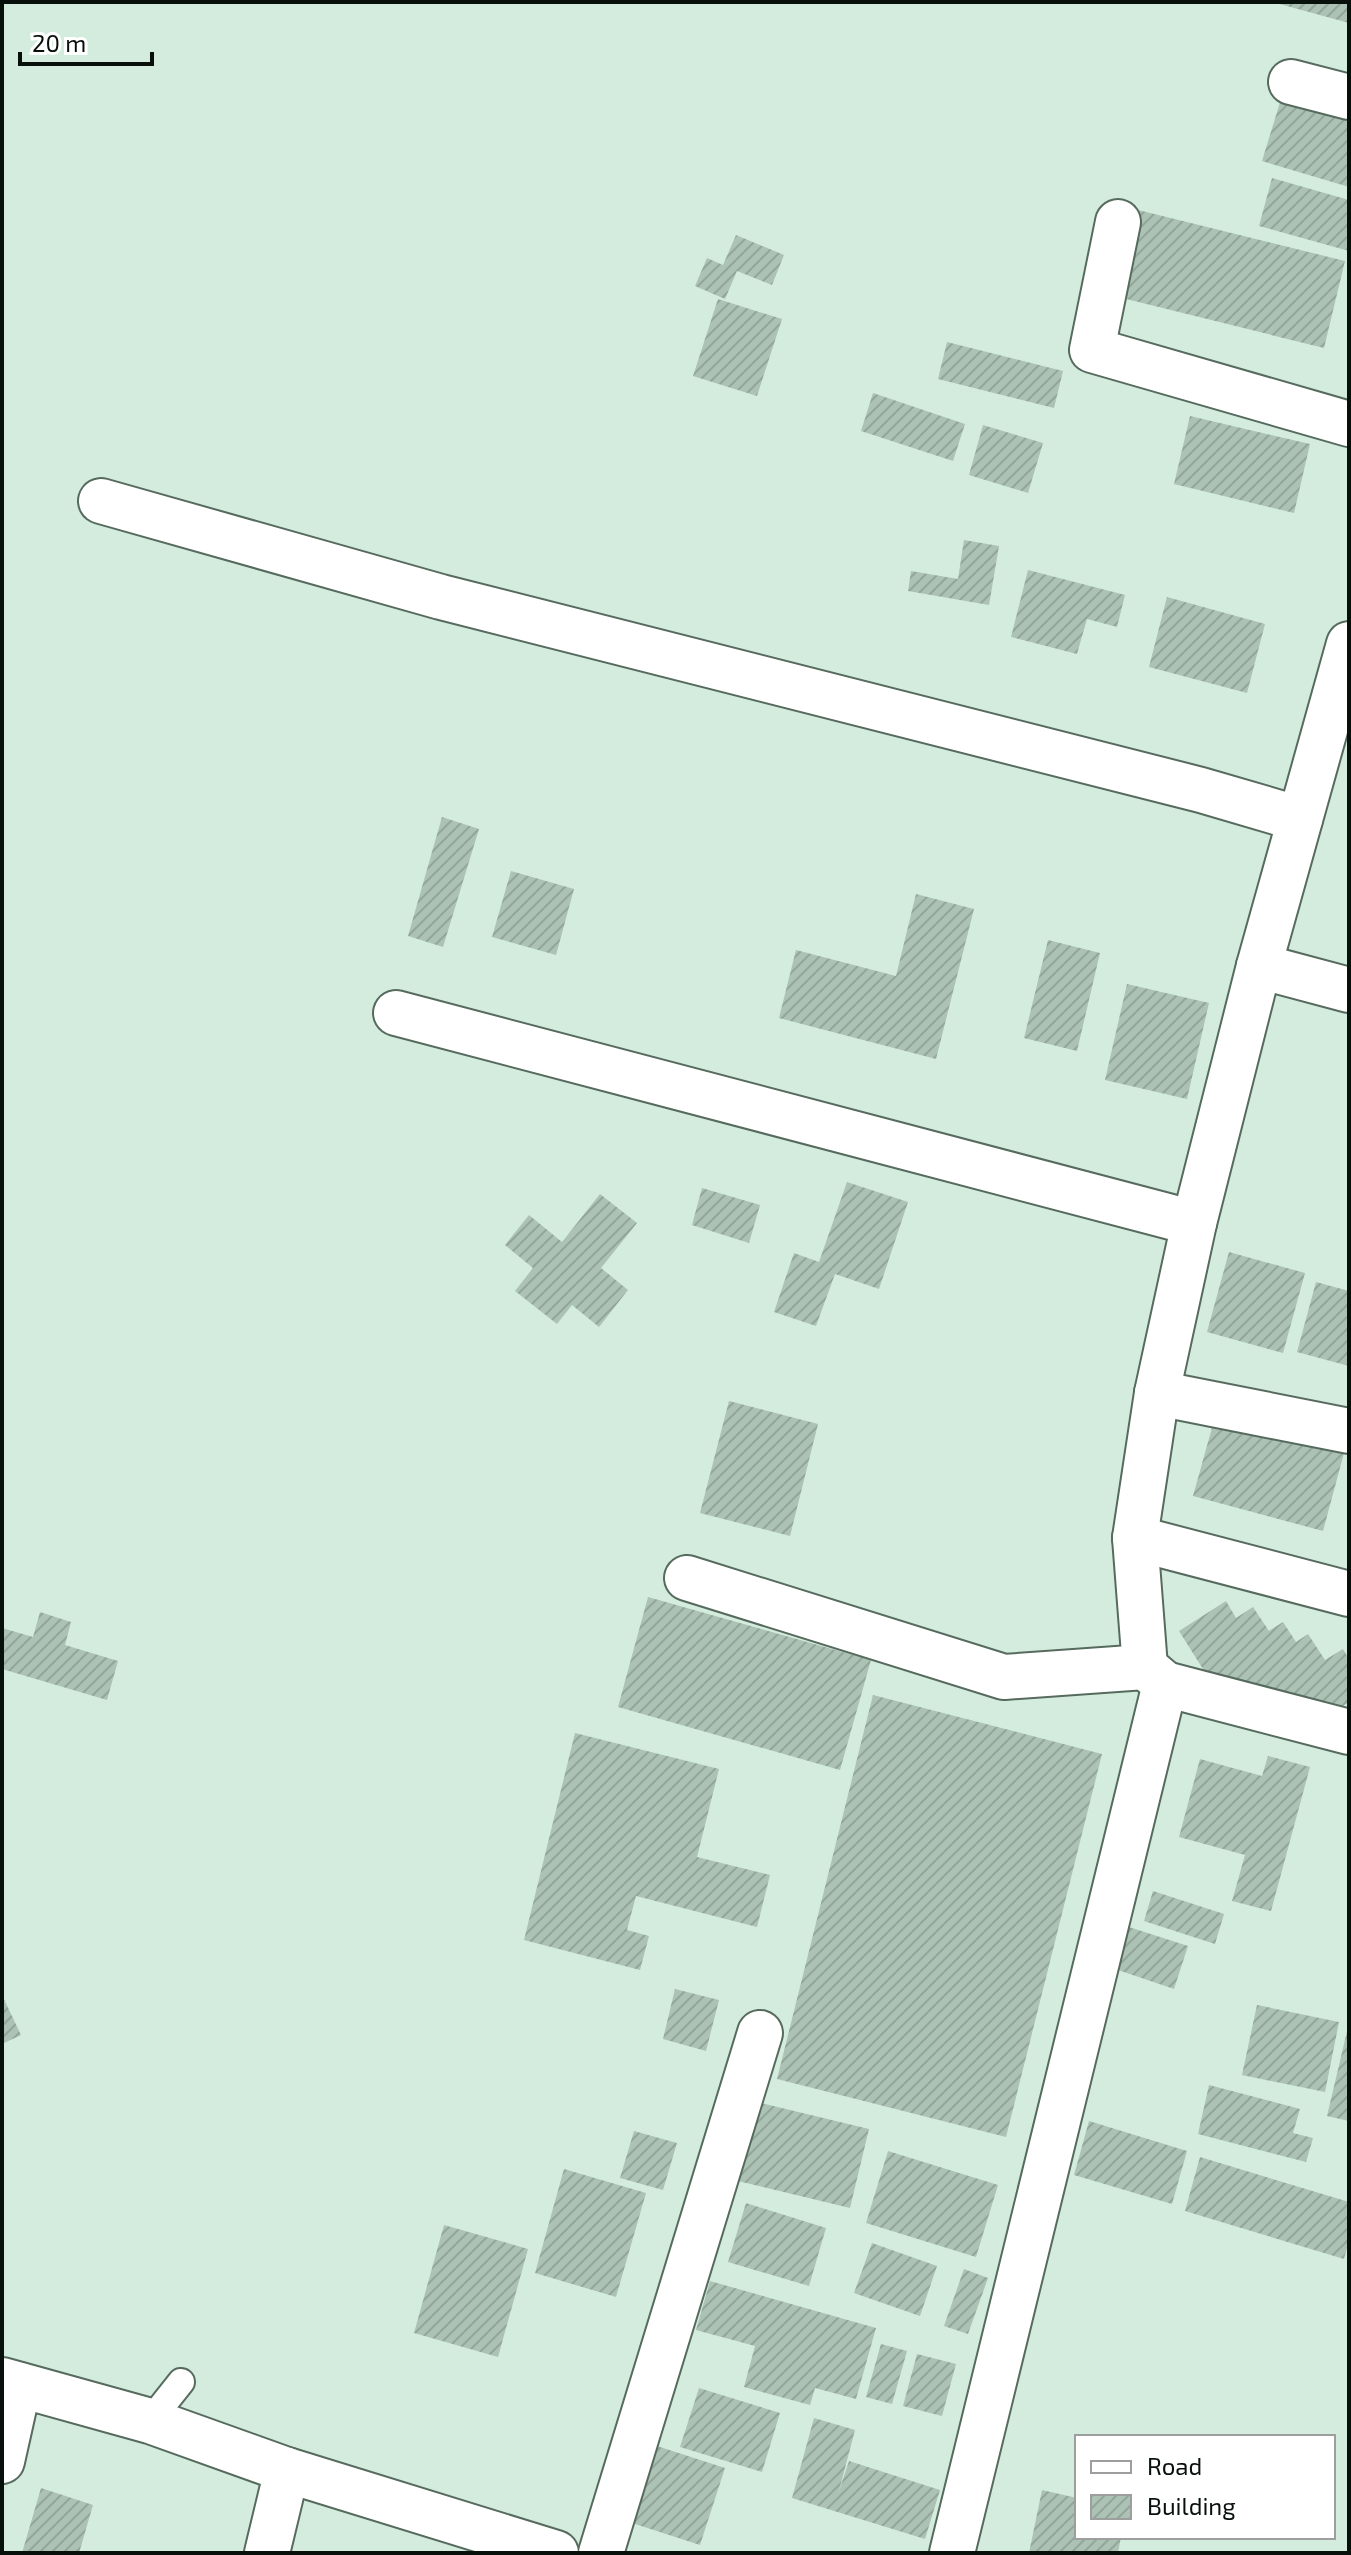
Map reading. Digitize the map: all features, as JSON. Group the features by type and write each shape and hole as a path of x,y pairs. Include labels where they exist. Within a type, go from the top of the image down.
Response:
{"street":[{"path":"1291,82 1349,97"},
{"path":"1118,222 1092,350 1349,424"},
{"path":"101,501 441,597 1201,790 1300,819"},
{"path":"952,2553 1155,1676 1135,1538 1157,1393 1194,1223 1259,966 1349,644"},
{"path":"1259,966 1349,990"},
{"path":"396,1013 1194,1223"},
{"path":"1157,1393 1349,1431"},
{"path":"1135,1538 1349,1594"},
{"path":"687,1578 1004,1677 1155,1676 1349,1732"},
{"path":"601,2553 760,2033"},
{"path":"2,2461 11,2383 150,2421 287,2470 539,2551"},
{"path":"267,2553 287,2470"}],"lane":[{"path":"150,2421 181,2382"}],"building":[{"path":"1349,2 1349,23 1276,3"},
{"path":"1285,86 1349,105 1349,187 1262,161"},
{"path":"1272,178 1349,200 1349,251 1259,226"},
{"path":"1130,208 1345,261 1324,348 1110,295"},
{"path":"736,235 784,255 772,285 737,271 725,299 695,286 707,258 723,265"},
{"path":"718,299 782,319 757,396 693,376"},
{"path":"947,342 1063,371 1054,408 938,379"},
{"path":"873,393 965,424 953,461 861,431"},
{"path":"1190,416 1310,444 1294,513 1174,484"},
{"path":"983,425 1043,443 1028,493 969,475"},
{"path":"964,540 999,546 989,605 908,591 911,571 958,579"},
{"path":"1028,570 1125,595 1117,627 1087,619 1077,654 1011,637"},
{"path":"1167,597 1265,624 1247,693 1149,667"},
{"path":"442,817 479,829 443,947 408,936"},
{"path":"511,871 574,889 556,955 492,937"},
{"path":"916,894 974,909 936,1059 779,1018 796,950 896,976"},
{"path":"1048,940 1100,953 1077,1051 1024,1038"},
{"path":"1127,984 1209,1003 1187,1099 1105,1080"},
{"path":"847,1182 908,1202 879,1289 835,1274 816,1326 774,1312 794,1253 819,1262"},
{"path":"702,1188 760,1205 749,1243 692,1225"},
{"path":"600,1194 637,1223 601,1268 628,1290 599,1327 572,1305 557,1324 515,1291 533,1268 505,1245 529,1215 562,1242"},
{"path":"1229,1252 1305,1273 1283,1353 1207,1332"},
{"path":"1316,1282 1349,1291 1349,1366 1297,1352"},
{"path":"729,1401 818,1424 790,1536 700,1513"},
{"path":"1215,1417 1344,1453 1323,1531 1193,1496"},
{"path":"648,1597 871,1660 840,1770 618,1707"},
{"path":"1226,1601 1236,1618 1253,1607 1269,1631 1283,1622 1296,1642 1308,1634 1325,1660 1343,1649 1349,1659 1349,1702 1329,1715 1213,1685 1179,1631"},
{"path":"40,1612 71,1622 65,1645 118,1661 107,1700 2,1669 2,1628 33,1637"},
{"path":"873,1695 1102,1754 1006,2137 777,2079"},
{"path":"575,1733 719,1769 697,1857 770,1875 757,1927 636,1896 627,1930 649,1936 640,1970 524,1940"},
{"path":"1268,1756 1310,1767 1271,1911 1232,1901 1245,1855 1179,1837 1200,1759 1262,1776"},
{"path":"1153,1891 1224,1914 1215,1944 1144,1921"},
{"path":"1129,1927 1188,1946 1174,1989 1115,1969"},
{"path":"675,1989 719,2000 706,2051 663,2039"},
{"path":"2,1995 21,2035 2,2044"},
{"path":"1257,2005 1339,2022 1325,2092 1242,2075"},
{"path":"1349,2027 1349,2121 1327,2116"},
{"path":"1209,2085 1300,2109 1293,2133 1313,2138 1306,2162 1198,2134"},
{"path":"757,2102 869,2129 850,2208 738,2181"},
{"path":"1089,2121 1187,2151 1172,2204 1074,2175"},
{"path":"634,2131 677,2143 663,2190 620,2178"},
{"path":"888,2151 998,2185 976,2257 866,2223"},
{"path":"1200,2157 1349,2202 1349,2241 1344,2259 1185,2211"},
{"path":"564,2169 646,2193 616,2297 535,2273"},
{"path":"746,2203 826,2228 809,2286 728,2262"},
{"path":"444,2225 528,2249 498,2357 414,2333"},
{"path":"872,2243 937,2266 920,2316 854,2293"},
{"path":"964,2269 988,2278 968,2334 944,2326"},
{"path":"710,2281 876,2328 856,2399 815,2388 810,2405 744,2387 755,2346 696,2330"},
{"path":"881,2344 907,2351 892,2404 866,2397"},
{"path":"917,2354 956,2364 942,2416 903,2406"},
{"path":"699,2388 780,2413 762,2472 680,2447"},
{"path":"814,2418 855,2430 839,2491 849,2461 940,2490 925,2539 792,2498"},
{"path":"657,2446 725,2468 700,2545 632,2523"},
{"path":"41,2488 93,2505 79,2553 22,2553"},
{"path":"1042,2490 1075,2498 1075,2539 1121,2539 1118,2553 1029,2553"}]}
